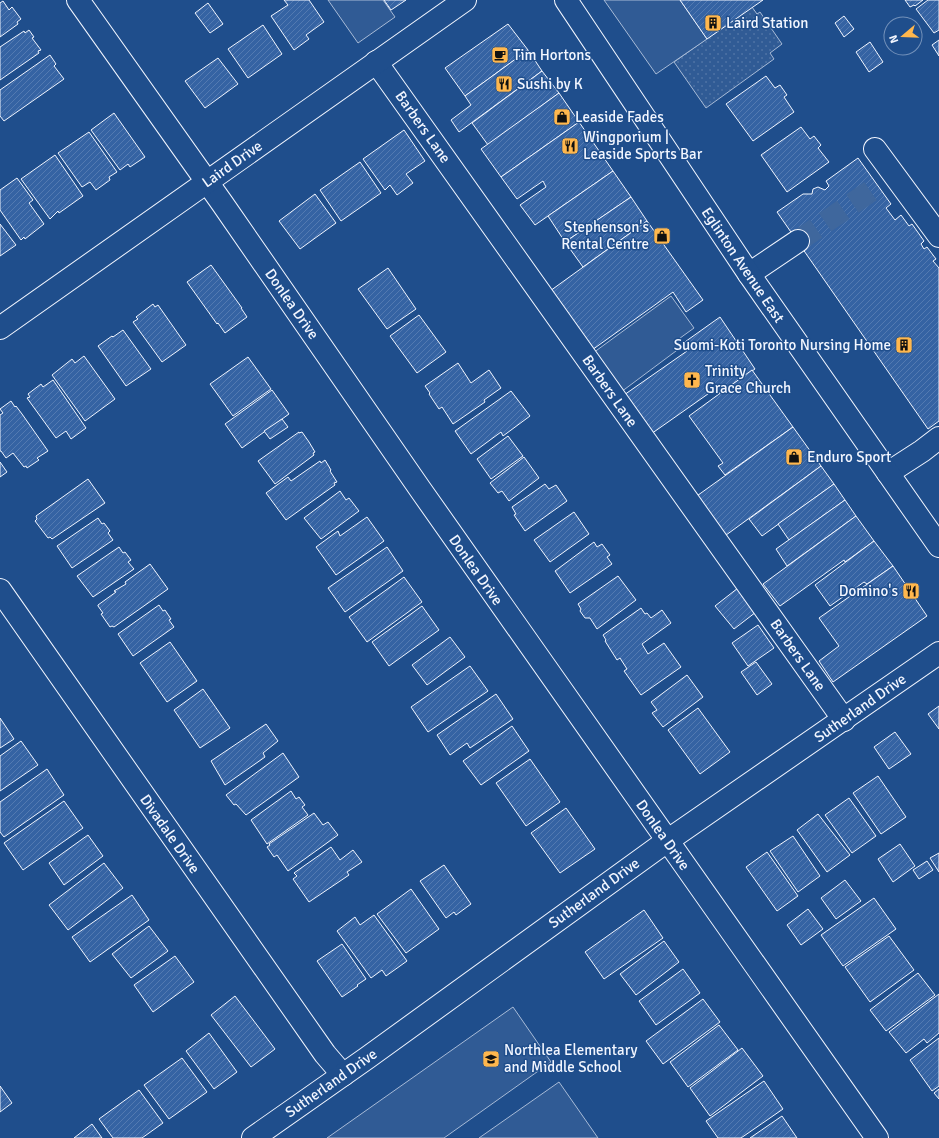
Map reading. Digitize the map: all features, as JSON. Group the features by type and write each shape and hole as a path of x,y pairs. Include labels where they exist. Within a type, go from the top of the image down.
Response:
{"street":[{"name":"Donlea Drive","path":"78,0 877,1138"},
{"name":"Laird Drive","path":"0,328 465,0"},
{"name":"Eglinton Avenue East","path":"566,0 749,274 939,546"},
{"name":"Barbers Lane","path":"376,62 844,720"},
{"path":"875,149 886,181 939,236"},
{"path":"749,274 798,241"},
{"path":"888,473 939,438"},
{"name":"Divadale Drive","path":"0,590 325,1054 343,1074"},
{"name":"Sutherland Drive","path":"253,1138 667,840 844,720 939,653"}],"shaded area":[{"path":"328,0 383,0 395,17 358,43"},
{"path":"604,0 680,0 707,39 656,74"},
{"path":"752,7 757,14 760,12 782,44 770,53 774,59 706,108 674,62"},
{"path":"671,296 694,328 676,341 680,348 621,392 593,353"},
{"path":"513,1007 551,1062 444,1138 327,1138"},
{"path":"559,1082 598,1138 479,1138"}],"building":[{"path":"284,0 309,0 324,22 306,35 309,39 294,50 271,16 288,5"},
{"path":"384,0 406,0 391,10"},
{"name":"Laird Station","path":"680,0 763,0 707,39"},
{"path":"905,0 923,0 915,6 910,7"},
{"path":"928,0 939,0 939,30 934,33 923,18 923,16 921,16 916,9"},
{"path":"3,1 9,10 12,7 21,19 17,22 18,24 0,37 0,3"},
{"path":"208,3 223,24 210,33 195,13"},
{"path":"844,16 854,29 844,37 835,23"},
{"path":"508,24 528,50 465,96 445,68"},
{"path":"263,25 282,54 248,78 228,49"},
{"path":"29,30 34,37 32,38 41,50 38,51 39,53 0,80 0,47 24,31 25,33"},
{"path":"939,40 939,56 932,45"},
{"path":"870,42 883,62 869,72 856,52"},
{"name":"Sushi by K","path":"528,50 542,71 459,132 451,120 471,105 465,96"},
{"path":"50,55 56,64 54,66 64,79 4,121 0,116 0,90"},
{"path":"218,58 238,84 205,108 185,81"},
{"path":"542,71 559,93 488,145 472,123"},
{"path":"766,76 775,88 780,85 787,95 784,97 794,112 753,141 726,104"},
{"path":"559,93 579,122 501,177 481,149"},
{"path":"114,113 145,157 130,167 128,164 120,170 91,130"},
{"path":"579,122 613,171 535,225 520,205 546,187 543,181 517,199 501,177"},
{"path":"801,127 810,139 814,136 821,145 818,148 829,162 787,192 761,155"},
{"path":"404,130 425,161 406,174 413,183 397,195 390,185 385,190 363,159"},
{"path":"89,132 117,172 109,177 110,180 96,190 90,182 82,187 58,153"},
{"path":"55,155 83,196 59,213 58,211 50,219 21,179"},
{"name":"Suomi-Koti Toronto Nursing Home","path":"858,158 891,204 886,208 895,220 901,215 909,226 912,224 924,241 921,244 924,249 927,247 936,259 933,261 939,268 939,421 928,429 777,212 803,194 812,194 813,189 818,187 825,190 829,186 826,181"},
{"path":"360,162 381,193 341,221 320,190"},
{"path":"613,171 631,197 565,242 548,216"},
{"path":"17,178 33,200 29,203 44,224 25,239 24,237 21,240 0,210 0,190"},
{"path":"315,194 336,223 300,249 279,221"},
{"path":"631,197 647,221 583,267 565,242"},
{"path":"647,221 703,300 686,312 673,292 592,350 550,291"},
{"path":"0,224 16,245 0,256"},
{"path":"211,265 247,317 225,333 187,282"},
{"path":"388,268 416,309 387,329 358,289"},
{"path":"153,304 155,307 158,305 186,345 162,362 133,322 138,319 136,317"},
{"path":"419,315 446,352 417,373 390,336"},
{"name":"Trinity Grace Church","path":"720,317 755,369 718,394 715,389 651,434 624,395 687,351 682,344"},
{"path":"123,330 151,369 126,386 98,346"},
{"path":"84,356 115,399 85,421 52,375 72,359 75,363"},
{"path":"248,357 271,389 233,416 210,384"},
{"path":"458,363 471,383 489,370 501,388 484,400 485,402 453,424 442,407 439,409 425,386"},
{"path":"752,370 793,427 725,475 718,466 723,463 689,416"},
{"path":"53,380 86,428 71,439 66,431 56,438 27,398 30,397 28,394 41,384 43,387"},
{"path":"272,390 289,414 242,448 225,424"},
{"path":"511,391 530,416 503,436 501,432 471,454 455,431"},
{"path":"11,401 48,451 37,458 39,460 27,468 26,466 24,467 13,453 6,458 0,451 0,415 3,413 0,409"},
{"path":"282,419 288,427 270,439 264,431"},
{"path":"793,427 821,466 722,538 694,498"},
{"path":"299,432 302,432 309,442 315,452 313,453 314,455 275,484 258,461"},
{"path":"508,436 523,456 491,479 477,459"},
{"path":"524,457 539,478 509,501 502,491 498,493 490,483"},
{"path":"325,460 337,482 334,483 335,485 286,520 266,493 288,477 291,481 320,461 321,463"},
{"path":"0,462 7,472 0,477"},
{"path":"821,466 834,484 762,536 749,519"},
{"path":"88,479 105,503 52,539 50,537 48,538 35,521 37,519 36,516"},
{"path":"545,484 549,489 556,485 567,501 525,531 514,515 516,514 512,507"},
{"path":"834,484 845,500 789,540 778,524"},
{"path":"340,491 346,500 349,498 359,511 321,539 304,518"},
{"path":"845,500 856,516 787,566 776,549"},
{"path":"574,512 589,534 550,562 534,540"},
{"path":"856,516 874,541 845,562 844,560 780,606 763,584"},
{"path":"367,517 384,541 336,575 316,547 338,531 340,536"},
{"path":"98,518 110,531 108,533 113,540 72,568 57,546"},
{"path":"874,541 893,566 867,584 864,582 830,606 815,585"},
{"path":"594,542 597,547 602,544 610,555 607,557 612,564 570,593 555,571"},
{"path":"119,547 131,560 128,562 134,569 93,597 77,576"},
{"path":"387,547 403,571 345,612 328,588"},
{"path":"150,564 168,589 114,627 110,627 101,614 103,613 98,605 116,592 114,591 126,584 125,582"},
{"path":"893,566 927,616 833,682 819,661 839,646 819,618"},
{"path":"618,576 636,600 597,629 590,618 585,618 580,611 581,609 578,604"},
{"path":"404,577 422,602 367,642 349,617"},
{"path":"738,588 756,612 734,629 715,606"},
{"path":"159,605 163,611 165,610 174,627 133,656 118,634"},
{"path":"422,606 439,630 389,666 372,642"},
{"path":"641,608 645,614 647,613 651,618 662,610 671,623 642,644 648,654 664,643 681,667 641,695 624,671 627,669 620,658 617,660 603,635"},
{"path":"758,625 774,648 748,666 732,643"},
{"path":"450,637 465,657 427,685 412,665"},
{"path":"170,642 197,681 167,702 140,663"},
{"path":"756,662 772,684 757,695 741,672"},
{"path":"470,666 488,691 428,732 411,707"},
{"path":"687,675 703,697 663,727 652,713 657,710 651,702"},
{"path":"203,689 230,728 200,748 174,710"},
{"path":"496,694 513,719 470,748 467,743 450,755 437,735"},
{"path":"939,706 939,729 928,714"},
{"path":"698,708 730,752 700,774 668,730"},
{"path":"0,718 14,739 0,748"},
{"path":"266,724 278,741 263,753 265,757 225,785 211,761"},
{"path":"512,726 529,751 481,785 463,761"},
{"path":"895,732 911,754 889,769 874,747"},
{"path":"21,741 38,765 0,791 0,756"},
{"path":"283,753 299,777 246,815 236,804 234,805 226,795"},
{"path":"530,759 560,802 526,826 496,783"},
{"path":"47,769 64,795 4,837 0,832 0,802"},
{"path":"878,776 906,817 881,834 853,793"},
{"path":"291,791 296,799 299,797 305,805 302,807 308,815 267,844 251,820"},
{"path":"849,798 876,836 852,853 825,815"},
{"path":"64,801 83,828 23,870 4,843"},
{"path":"566,808 595,849 560,873 531,833"},
{"path":"314,813 323,825 328,822 338,835 288,871 277,855 274,857 267,847 270,845 269,844"},
{"path":"818,814 850,855 827,872 797,830"},
{"path":"88,835 103,856 64,885 49,863"},
{"path":"793,836 820,876 798,892 770,851"},
{"path":"900,844 915,866 893,882 878,859"},
{"path":"331,847 340,860 353,850 362,862 347,872 349,875 309,902 293,879 297,876 294,873"},
{"path":"767,852 798,896 777,911 746,867"},
{"path":"939,853 939,872 930,858"},
{"path":"927,861 933,870 919,879 913,870"},
{"path":"104,863 123,888 68,930 49,905"},
{"path":"444,865 471,904 456,915 454,912 446,918 420,881"},
{"path":"845,880 861,901 836,919 821,898"},
{"path":"411,889 439,929 406,953 377,914"},
{"path":"132,895 149,920 90,962 72,937"},
{"path":"874,898 896,929 843,966 821,935"},
{"path":"808,909 823,929 801,945 787,925"},
{"path":"644,910 663,938 604,979 585,952"},
{"path":"374,915 407,961 386,976 382,970 371,978 337,931 355,917 360,925"},
{"path":"149,926 168,951 131,978 112,954"},
{"path":"889,936 914,970 870,1002 845,967"},
{"path":"664,941 679,962 636,995 620,974"},
{"path":"342,944 366,979 342,997 317,961"},
{"path":"175,956 194,982 153,1012 134,985"},
{"path":"683,969 700,993 656,1025 639,1001"},
{"path":"918,973 935,995 886,1031 870,1010"},
{"path":"939,994 939,1033 927,1043 924,1039 906,1053 889,1032"},
{"path":"235,996 275,1049 251,1067 211,1015"},
{"path":"703,999 720,1022 663,1064 646,1041"},
{"path":"719,1025 738,1050 688,1087 670,1062"},
{"path":"209,1033 237,1072 214,1089 186,1051"},
{"path":"939,1038 939,1086 932,1091 910,1060"},
{"path":"742,1048 763,1076 710,1116 690,1088"},
{"path":"182,1058 207,1092 169,1119 144,1085"},
{"path":"764,1081 783,1109 741,1138 718,1138 706,1121"},
{"path":"0,1086 12,1103 0,1112"},
{"path":"939,1089 939,1099 934,1093"},
{"path":"139,1090 163,1123 142,1138 113,1138 99,1119"},
{"path":"782,1116 797,1138 750,1138"},
{"path":"92,1124 102,1138 74,1138"}],"tunnel":[{"path":"798,241 878,186"}],"place":[{"name":"Laird Station","path":"713,23"},
{"name":"Tim Hortons","path":"500,55"},
{"name":"Sushi by K","path":"504,84"},
{"name":"Leaside Fades","path":"562,117"},
{"name":"Wingporium | Leaside Sports Bar","path":"570,146"},
{"name":"Stephenson's Rental Centre","path":"662,236"},
{"name":"Suomi-Koti Toronto Nursing Home","path":"904,345"},
{"name":"Trinity Grace Church","path":"692,380"},
{"name":"Enduro Sport","path":"794,457"},
{"name":"Domino's","path":"911,591"},
{"name":"Northlea Elementary and Middle School","path":"491,1059"}]}
